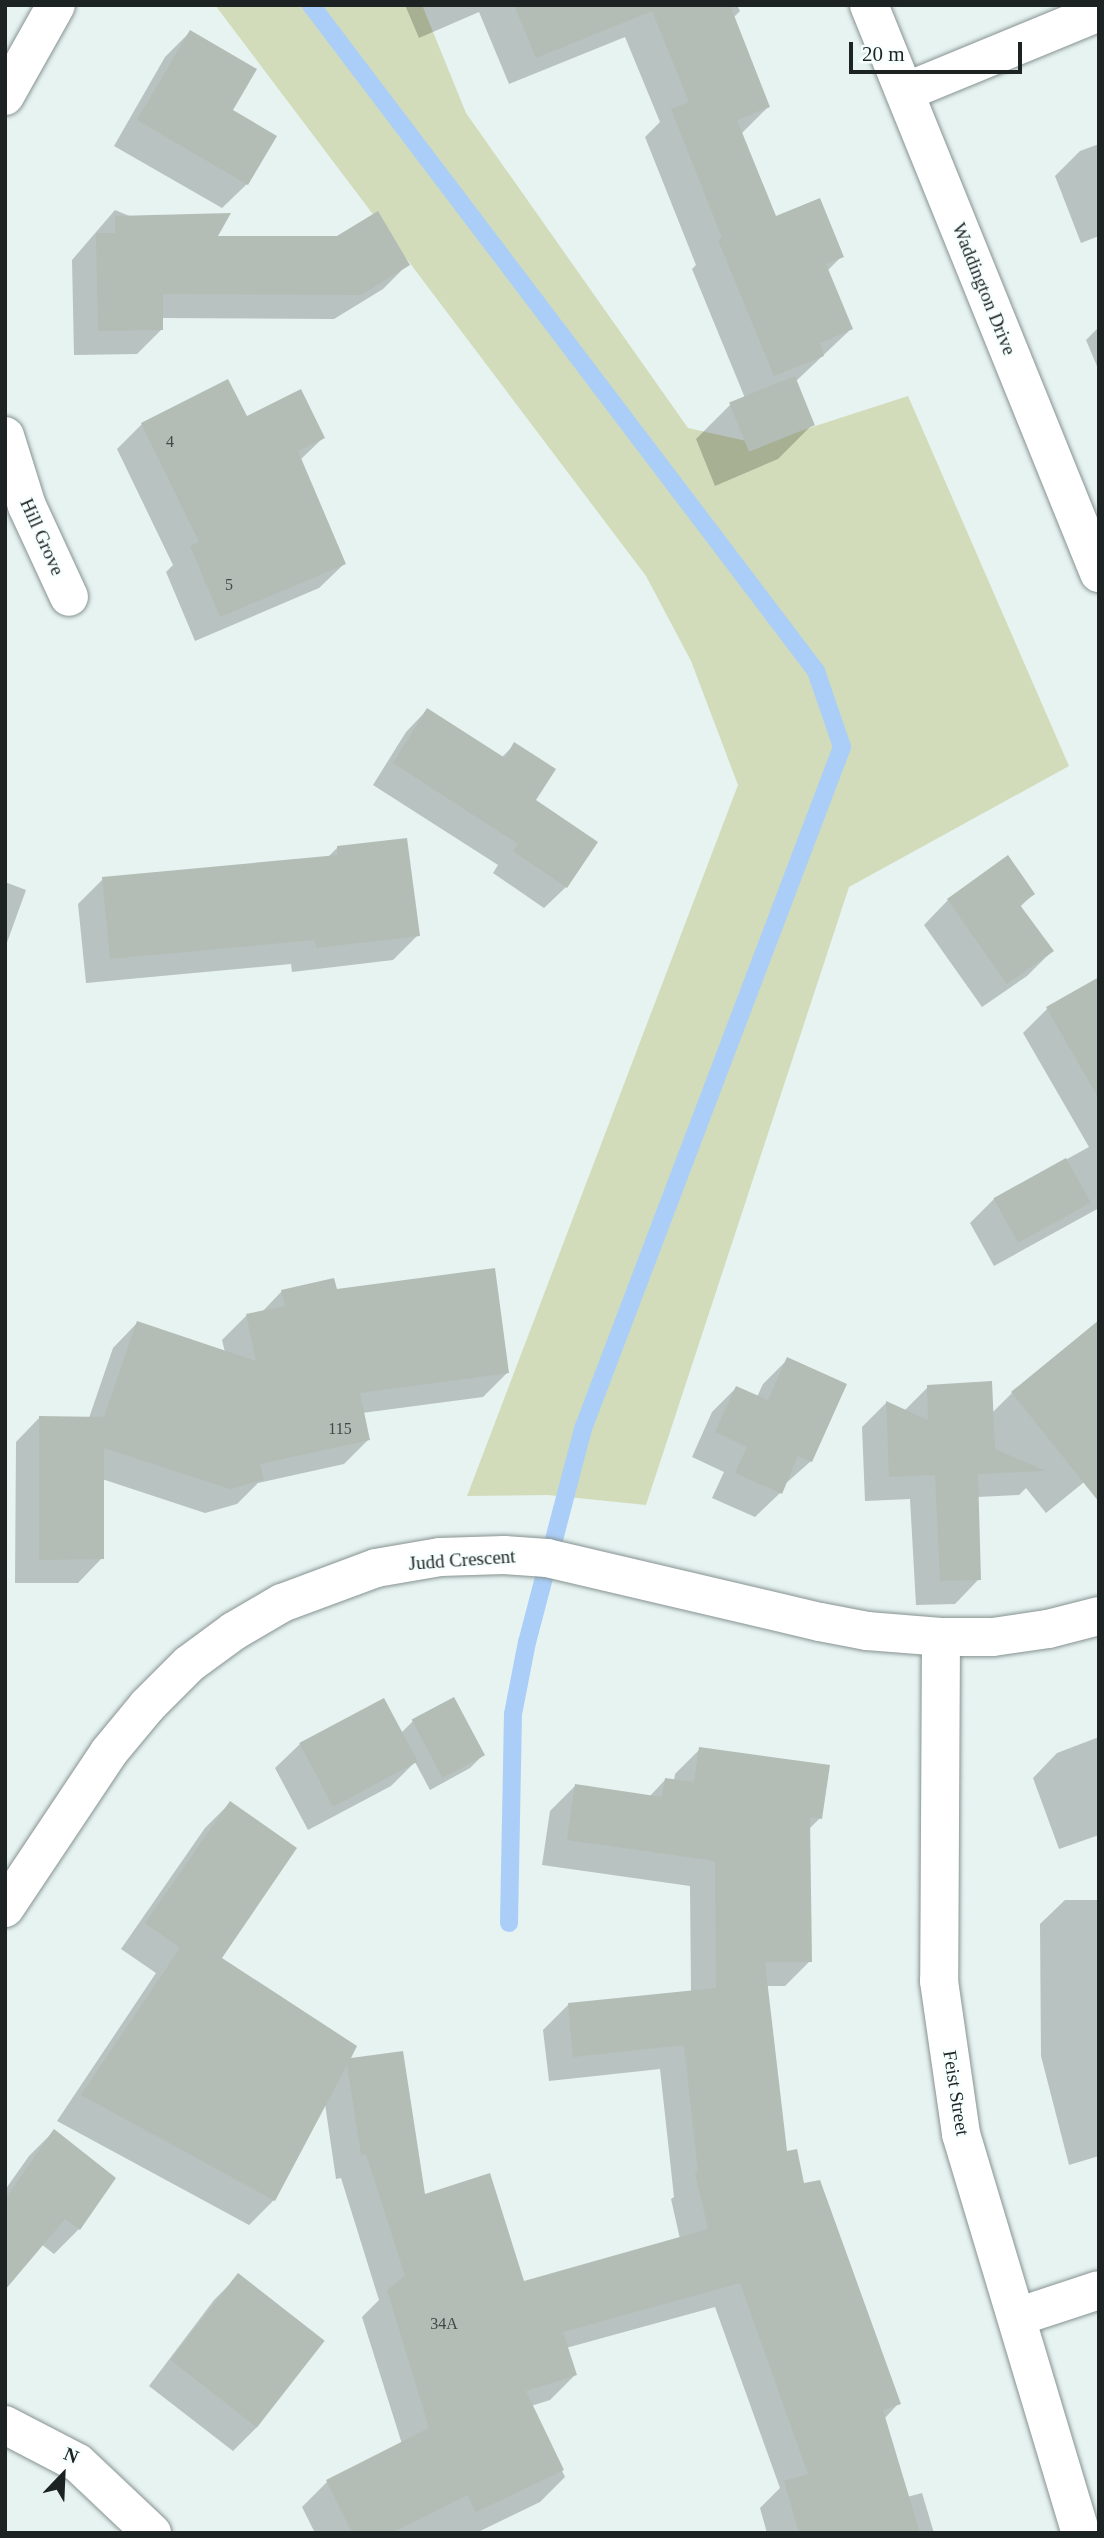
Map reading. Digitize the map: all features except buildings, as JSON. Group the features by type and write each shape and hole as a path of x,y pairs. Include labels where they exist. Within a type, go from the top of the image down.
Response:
{"street":[{"path":"5,96 56,5"},
{"name":"Waddington Drive","path":"869,5 1099,573"},
{"path":"905,92 1099,12"},
{"name":"Hill Grove","path":"5,436 27,506 69,597"},
{"name":"Judd Crescent","path":"5,1908 109,1752 147,1706 189,1664 233,1631 282,1603 376,1568 440,1558 504,1555 591,1566 674,1588 867,1631 941,1637 993,1637 1048,1629 1099,1616"},
{"name":"Feist Street","path":"941,1637 939,1981 961,2134 1081,2533"},
{"path":"1017,2317 1099,2290"},
{"path":"5,2425 78,2463 152,2533"}],"green space":[{"path":"215,5 422,5 466,113 688,428 760,444 908,396 1069,766 849,887 646,1505 548,1495 467,1496 738,785 691,661 646,576"}],"waterway":[{"path":"311,5 816,671 842,747 583,1429 527,1642 513,1714 509,1923"}]}
